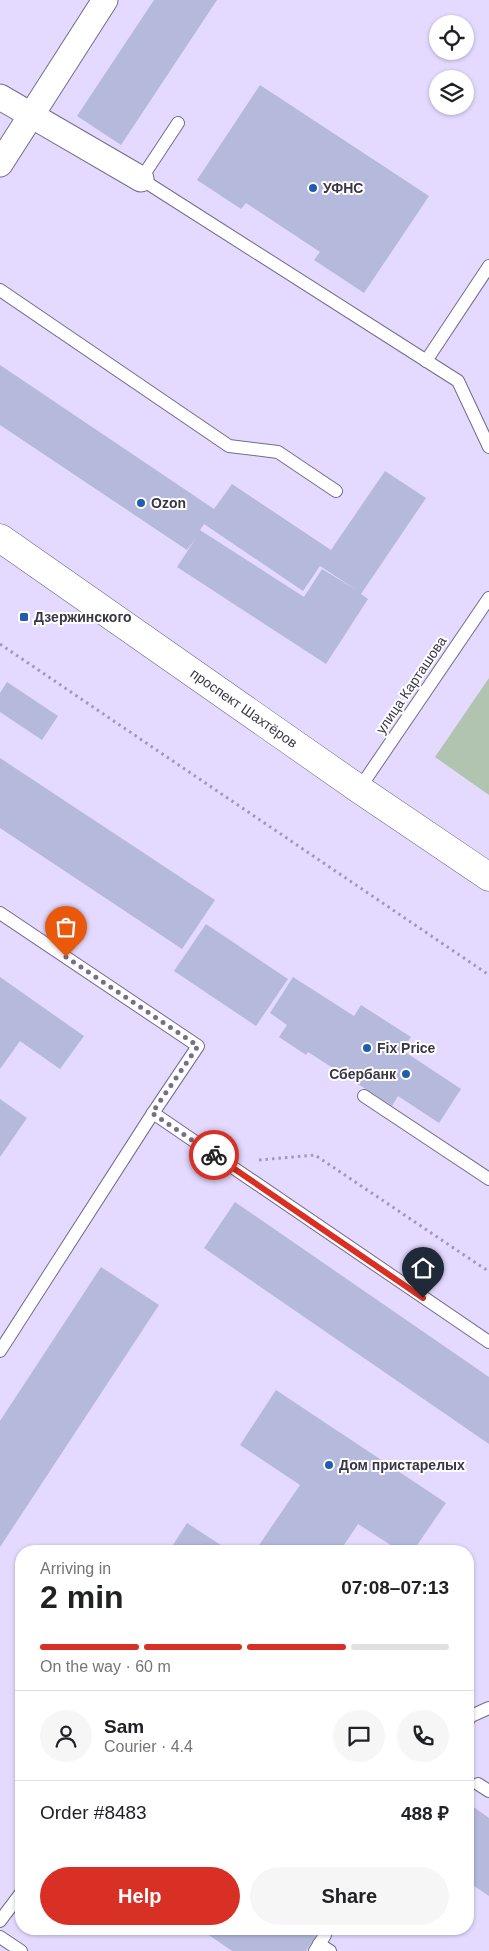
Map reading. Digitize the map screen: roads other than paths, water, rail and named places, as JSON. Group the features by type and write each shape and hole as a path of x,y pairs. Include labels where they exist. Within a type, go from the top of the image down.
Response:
{"main road":[{"name":"проспект Шахтёров","path":"0,538 359,789 489,877"}],"street":[{"path":"0,164 105,0"},
{"path":"0,97 141,179"}],"lane":[{"path":"178,122 141,179 458,381 489,447"},
{"path":"426,361 489,266"},
{"path":"0,290 229,446 278,452 336,491"},
{"name":"улица Карташова","path":"359,789 489,598"},
{"path":"0,913 198,1046 152,1113 0,1351"},
{"path":"364,1096 489,1179"},
{"path":"152,1113 489,1342"},
{"path":"474,1715 489,1708"},
{"path":"0,1921 15,1901"},
{"path":"322,1949 325,1935"},
{"path":"0,1937 21,1951"}],"place":[{"name":"УФНС","path":"313,188"},
{"name":"Ozon","path":"141,503"},
{"name":"Дзержинского","path":"24,617"},
{"name":"Fix Price","path":"367,1048"},
{"name":"Сбербанк","path":"406,1074"},
{"name":"Дом пристарелых","path":"329,1465"}]}
